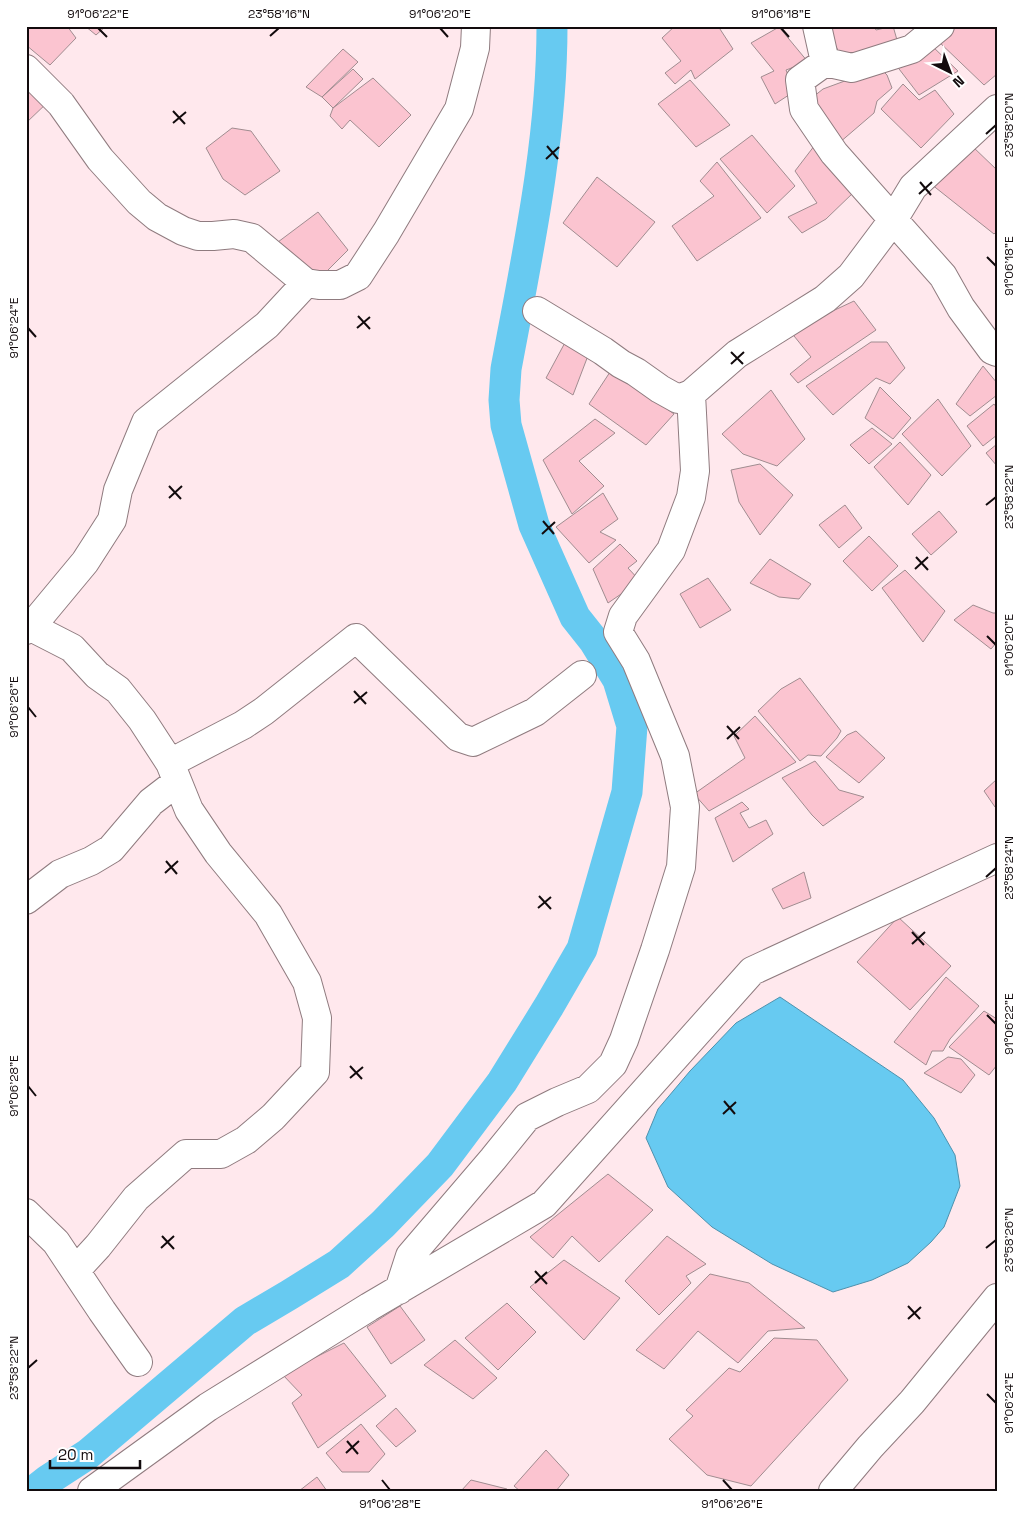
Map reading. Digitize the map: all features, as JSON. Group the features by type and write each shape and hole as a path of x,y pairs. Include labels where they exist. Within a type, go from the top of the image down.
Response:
{"street":[{"path":"26,69 61,104 100,159 139,202 157,217 198,236 234,234 252,238 306,283 340,285 358,276 386,233 459,109 475,48 476,26"},
{"path":"817,26 825,62"},
{"path":"940,26 912,50 852,68 825,62 800,80 804,109 834,153 943,276 961,308 992,350 997,352"},
{"path":"537,311 678,400 691,394 737,354 825,299 851,276 893,220 913,187 997,109"},
{"path":"76,1270 98,1246 136,1198 186,1154 221,1154 246,1140 273,1116 315,1072 317,1018 307,982 268,914 218,853 189,810 174,772 142,720 118,690 97,675 72,648 28,626 85,562 112,520 118,490 146,422 268,325 306,283"},
{"path":"399,1290 410,1256 528,1117 556,1102 588,1089 613,1064 624,1040 655,950 681,867 685,807 675,756 636,660 618,632 623,616 671,550 691,497 695,471 691,394"},
{"path":"26,900 60,874 91,862 111,849 174,772 264,711 356,638 458,737 473,742 535,712 582,675"},
{"path":"92,1491 208,1406 544,1204 752,971 997,858"},
{"path":"26,1214 56,1242 138,1362"},
{"path":"833,1491 870,1447 912,1402 997,1298"}],"water":[{"path":"780,997 903,1080 934,1118 955,1155 960,1186 944,1227 931,1242 908,1263 872,1280 833,1292 772,1264 712,1227 668,1187 646,1138 658,1109 690,1071 736,1023"}],"building":[{"path":"26,26 67,26 76,38 50,65 26,45"},
{"path":"85,26 106,26 96,35"},
{"path":"675,26 718,26 733,49 695,79 691,70 675,84 665,73 681,61 662,38"},
{"path":"873,26 876,30 893,26 897,40 842,58 826,27"},
{"path":"951,26 997,26 997,74 984,85 936,39"},
{"path":"779,27 808,62 786,70 795,91 775,104 761,77 774,71 751,43"},
{"path":"930,44 958,71 919,95 896,65"},
{"path":"343,49 358,62 322,97 306,87"},
{"path":"880,68 887,75 892,88 877,101 874,113 839,143 808,101 823,89"},
{"path":"353,69 363,79 333,108 322,97"},
{"path":"373,78 411,115 379,147 350,120 342,129 330,116 333,108"},
{"path":"690,80 730,125 696,147 658,104"},
{"path":"26,81 49,101 26,123"},
{"path":"903,84 919,100 935,90 954,114 921,148 881,109"},
{"path":"232,128 251,131 280,171 245,195 223,179 206,148"},
{"path":"752,135 795,186 767,213 720,159"},
{"path":"818,141 854,192 826,219 802,233 788,217 817,203 795,171"},
{"path":"971,145 997,170 997,231 994,234 931,184"},
{"path":"717,162 761,218 697,261 672,226 714,196 700,181"},
{"path":"597,177 655,222 617,267 563,223"},
{"path":"318,212 348,250 320,278 278,242"},
{"path":"854,301 876,330 798,383 790,374 811,357 790,331"},
{"path":"568,337 589,353 573,395 546,378"},
{"path":"871,342 887,342 905,368 890,384 876,378 833,415 806,386"},
{"path":"983,366 997,383 997,395 970,416 956,404"},
{"path":"612,369 674,414 646,445 589,404"},
{"path":"880,387 911,418 893,439 865,418"},
{"path":"771,390 805,439 777,466 743,454 722,434"},
{"path":"938,399 971,446 942,476 902,434"},
{"path":"994,404 997,408 997,435 983,446 967,426"},
{"path":"595,419 615,433 579,461 604,486 572,514 543,460"},
{"path":"872,428 892,444 869,464 850,445"},
{"path":"900,442 931,475 908,505 874,467"},
{"path":"997,444 997,466 986,453"},
{"path":"760,464 793,495 760,535 739,502 731,470"},
{"path":"603,493 618,519 600,532 616,540 589,563 556,527"},
{"path":"845,505 862,528 839,548 819,525"},
{"path":"939,511 957,532 931,555 912,534"},
{"path":"869,536 898,566 872,591 843,561"},
{"path":"620,544 637,561 628,568 640,581 608,603 593,569"},
{"path":"770,559 811,584 799,599 779,597 750,583"},
{"path":"905,570 945,611 923,642 882,588"},
{"path":"708,578 731,610 700,628 680,594"},
{"path":"973,605 997,613 997,642 991,649 954,620"},
{"path":"800,678 841,731 821,756 808,755 800,761 758,711 781,689"},
{"path":"755,716 796,762 709,811 694,794 745,758 734,736"},
{"path":"856,731 885,758 859,783 826,757 847,735"},
{"path":"815,761 839,790 864,797 823,826 782,778"},
{"path":"997,779 997,805 995,807 984,791"},
{"path":"742,802 749,809 740,813 749,828 766,820 773,834 733,862 715,818"},
{"path":"804,872 811,898 783,909 772,889"},
{"path":"898,917 951,966 910,1010 857,962"},
{"path":"946,977 979,1006 950,1039 943,1051 932,1051 926,1065 894,1042"},
{"path":"984,1011 997,1019 997,1065 989,1075 949,1047"},
{"path":"948,1057 961,1059 975,1075 961,1093 924,1073"},
{"path":"608,1174 653,1210 599,1262 572,1236 553,1258 530,1237"},
{"path":"667,1236 706,1264 686,1276 691,1283 659,1315 625,1281"},
{"path":"564,1260 620,1298 584,1340 530,1287"},
{"path":"710,1274 749,1283 805,1328 768,1331 738,1363 698,1331 664,1369 636,1350"},
{"path":"507,1303 536,1332 498,1370 465,1338"},
{"path":"400,1306 425,1340 391,1364 367,1327"},
{"path":"774,1338 817,1340 848,1380 751,1486 707,1475 669,1439 693,1416 686,1410 729,1368 740,1372"},
{"path":"455,1340 497,1378 473,1399 424,1365"},
{"path":"344,1343 386,1396 318,1448 292,1403 302,1395 282,1374"},
{"path":"396,1408 416,1431 396,1447 376,1426"},
{"path":"361,1424 385,1454 369,1472 342,1472 326,1453"},
{"path":"546,1450 569,1475 556,1491 520,1491 514,1486"},
{"path":"317,1477 327,1491 299,1491"},
{"path":"471,1480 507,1489 509,1491 461,1491"}],"waterway":[{"path":"34,1491 88,1454 245,1321 339,1264 383,1224 440,1165 502,1082 582,949 627,792 632,726 618,680 594,641 575,617 534,525 506,425 504,400 506,369 530,241 543,156 548,113 552,26"}]}
